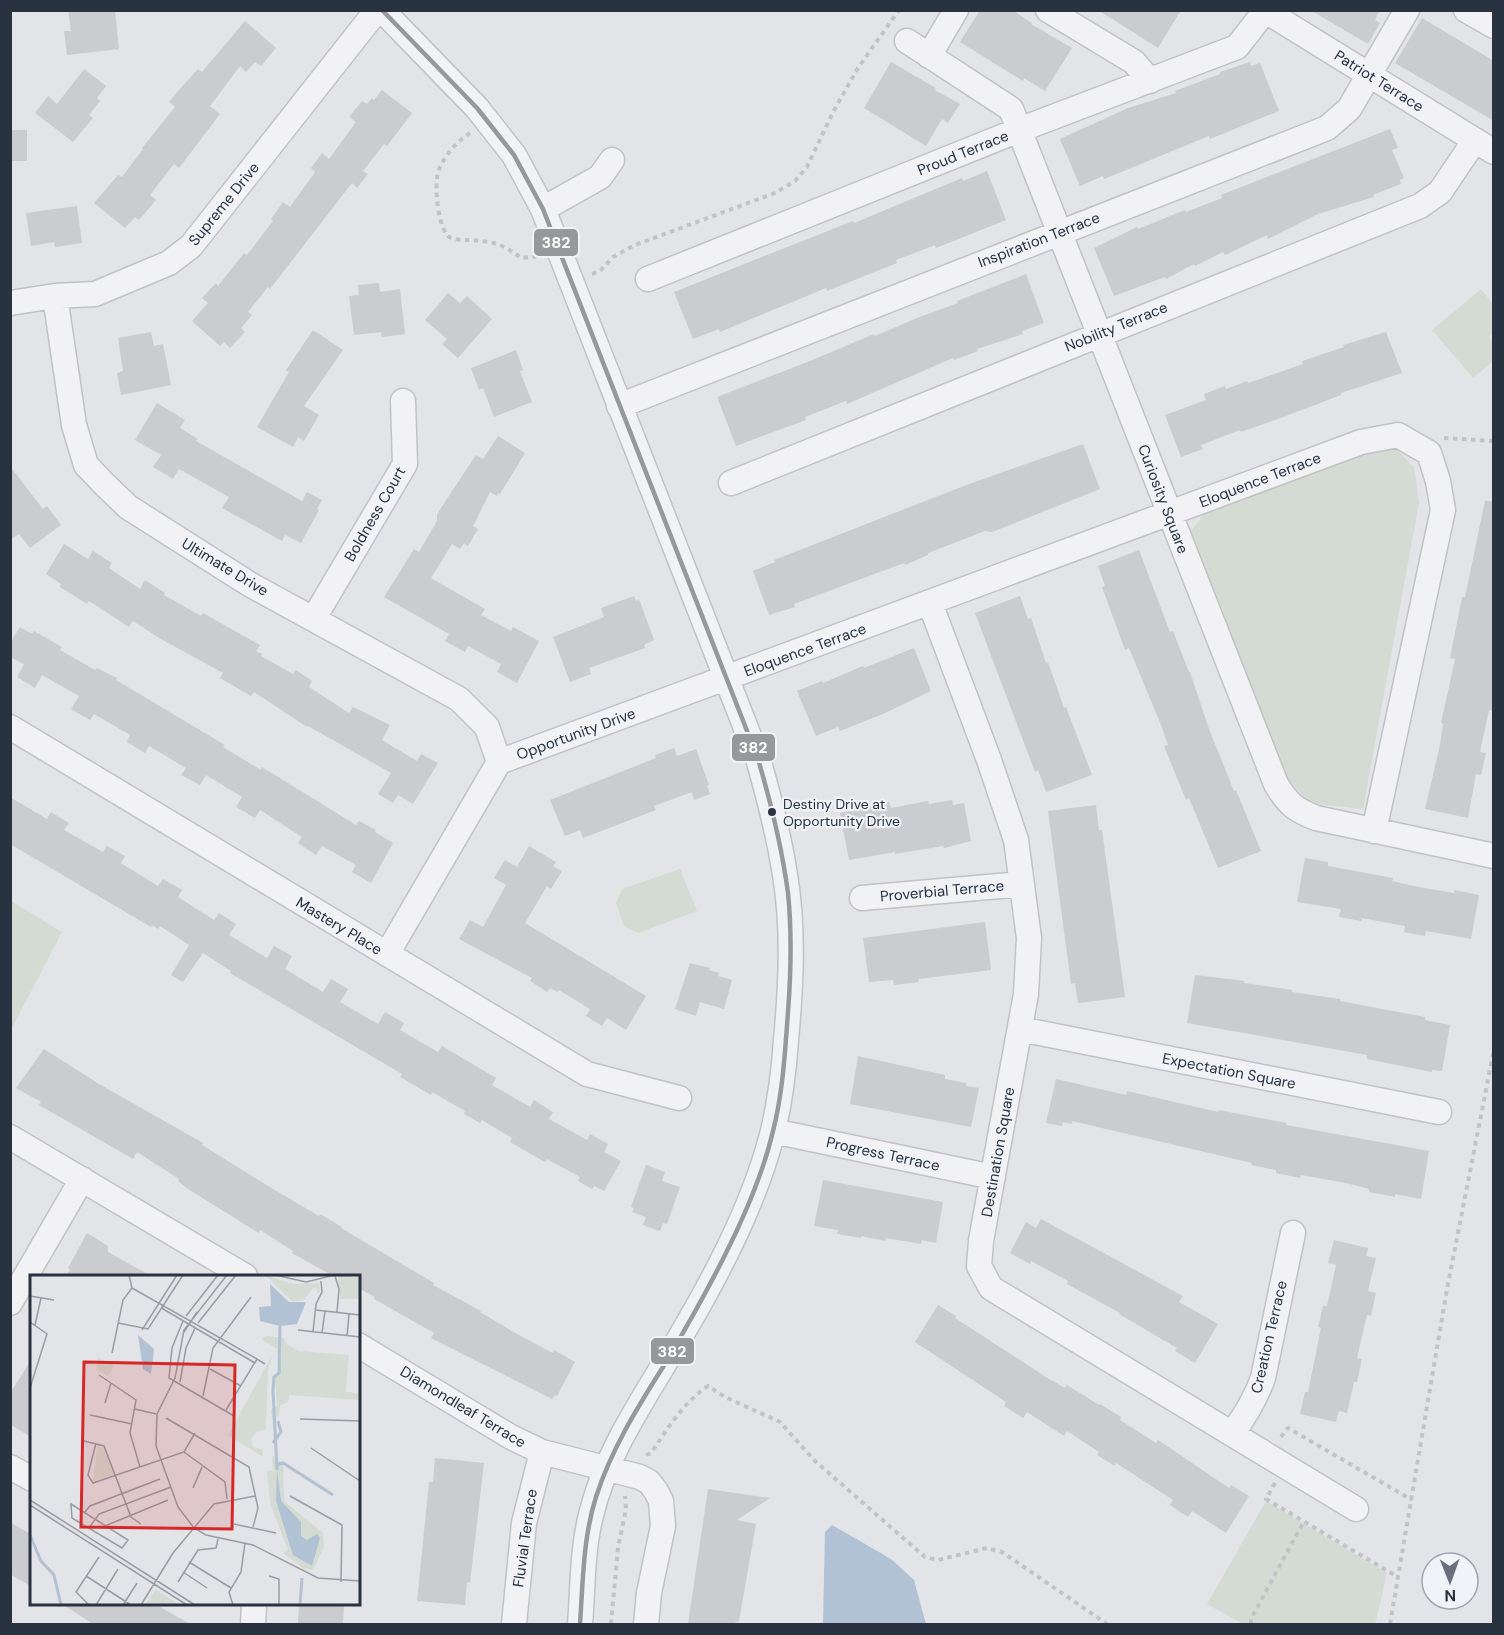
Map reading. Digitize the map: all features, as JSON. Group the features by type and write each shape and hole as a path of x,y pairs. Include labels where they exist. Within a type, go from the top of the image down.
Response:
{"street":[{"name":"Supreme Drive","path":"10,303 55,296 95,294 169,262 191,246 377,10"},
{"path":"382,10 454,83 488,122 514,155 543,209 758,759 774,817 786,877 790,945 789,1001 784,1064 773,1131 753,1193 718,1269 685,1329 622,1433 607,1467 596,1497 588,1532 580,1624"},
{"path":"929,56 956,10"},
{"path":"1048,10 1134,62 1150,81"},
{"name":"Inspiration Terrace","path":"619,406 1327,128 1349,109 1407,10"},
{"path":"1466,10 1494,27"},
{"name":"Proud Terrace","path":"648,279 1019,130 1237,47 1264,11"},
{"name":"Patriot Terrace","path":"1264,11 1484,146"},
{"name":"Curiosity Square","path":"907,41 1011,109 1276,784 1286,801 1300,812 1316,818 1494,856"},
{"name":"Nobility Terrace","path":"732,483 1420,206 1440,192 1484,146"},
{"path":"543,209 600,177 612,160"},
{"name":"Ultimate Drive","path":"55,296 74,426 86,465 128,507 251,585 459,699 487,727 499,762"},
{"name":"Boldness Court","path":"314,618 405,464 403,401"},
{"name":"Eloquence Terrace","path":"727,679 1361,442 1398,435 1429,453"},
{"path":"1374,831 1443,510 1438,481 1429,453"},
{"name":"Destination Square","path":"930,603 989,760 1016,840 1029,938 1026,994 981,1241 979,1266 991,1288 1356,1509"},
{"name":"Opportunity Drive","path":"387,954 499,762 727,679"},
{"name":"Mastery Place","path":"10,727 587,1074 679,1098"},
{"name":"Proverbial Terrace","path":"862,898 1022,884"},
{"name":"Expectation Square","path":"1020,1029 1439,1112"},
{"name":"Progress Terrace","path":"773,1131 993,1177"},
{"path":"10,1137 243,1275"},
{"path":"10,1304 82,1179"},
{"name":"Creation Terrace","path":"1232,1434 1253,1403 1263,1378 1293,1233"},
{"name":"Diamondleaf Terrace","path":"360,1346 511,1437 542,1452 607,1467 649,1482 661,1502 663,1526 649,1593 646,1624"},
{"name":"Fluvial Terrace","path":"514,1624 524,1523 542,1452"},
{"path":"10,1467 30,1478"},
{"path":"253,1624 254,1605"}],"path":[{"path":"571,284 600,271 613,257 635,245 775,193 795,181 807,167 832,112 858,68 899,10"},
{"path":"488,122 458,142 446,156 438,173 441,227 452,239 495,242 520,258 533,258 558,250"},
{"path":"1429,453 1445,437 1494,441"},
{"path":"1390,1624 1447,1289 1494,1049"},
{"path":"643,1457 651,1453 676,1416 691,1399 708,1386 725,1397 780,1422 814,1461 925,1557 938,1560 987,1548 1002,1552 1107,1624"},
{"path":"1274,1435 1278,1442 1288,1428 1412,1500"},
{"path":"1267,1478 1275,1482 1266,1498 1398,1577"},
{"path":"611,1624 618,1548 626,1509 626,1496"},
{"path":"1251,1624 1251,1619 1304,1521"}],"shaded area":[{"path":"1481,289 1493,304 1493,333 1489,337 1493,343 1493,361 1473,378 1432,330"},
{"path":"1372,449 1396,449 1414,467 1419,503 1363,809 1307,803 1284,772 1191,531 1212,504"},
{"path":"680,869 697,911 638,933 624,926 616,903 622,889"},
{"path":"11,901 62,932 11,1030"},
{"path":"1266,1501 1387,1573 1375,1624 1243,1624 1207,1604"}],"water":[{"path":"832,1525 891,1559 914,1580 926,1624 823,1624 825,1532"}],"building":[{"path":"68,10 115,10 119,49 67,55 64,31 71,31"},
{"path":"980,10 1012,10 1072,48 1045,91 1024,78 1023,81 960,42"},
{"path":"1098,10 1181,10 1158,48"},
{"path":"1310,10 1380,10 1375,20 1380,23 1368,44"},
{"path":"1422,18 1494,61 1494,121 1395,63"},
{"path":"245,21 276,48 261,66 255,62 246,72 240,66 210,106 220,114 179,168 174,164 150,195 156,200 139,220 135,217 125,228 94,203 118,175 122,177 175,107 169,102 178,91 198,69 202,72"},
{"path":"891,62 960,104 948,123 942,119 926,146 864,108"},
{"path":"1250,62 1251,66 1260,63 1279,111 1210,139 1209,136 1104,179 1103,176 1080,186 1060,139 1128,108 1176,93 1175,91 1220,74 1220,72"},
{"path":"84,69 106,86 97,98 100,101 89,115 93,118 73,142 35,113 48,96 57,104"},
{"path":"382,90 412,113 387,146 384,144 363,171 368,174 357,188 352,183 270,289 268,287 248,312 252,315 241,328 245,332 230,348 224,342 220,346 192,321 208,303 202,298 216,283 218,286 244,253 247,255 273,221 271,219 283,202 290,207 315,172 311,168 322,153 329,159 356,122 349,117 362,101 367,104 372,98 374,100"},
{"path":"1390,129 1398,148 1392,150 1404,178 1400,180 1401,184 1373,195 1374,197 1318,214 1268,239 1267,235 1225,255 1223,252 1166,279 1165,277 1114,296 1094,248 1137,227 1138,229 1185,210 1186,212 1222,198 1221,195"},
{"path":"10,130 27,130 27,161 10,161"},
{"path":"987,171 1006,220 936,248 935,245 896,260 897,263 827,291 826,288 720,332 719,329 693,339 674,292 853,221 854,223 962,178 963,181"},
{"path":"77,206 82,243 55,247 54,242 31,246 26,213"},
{"path":"1026,274 1044,323 1022,331 1023,334 977,349 978,351 954,360 953,358 847,404 846,401 805,417 806,420 736,446 717,397"},
{"path":"379,283 380,292 400,289 405,334 382,337 381,332 354,335 349,296 359,295 358,285"},
{"path":"448,293 460,303 467,296 492,319 458,358 442,344 447,339 425,320"},
{"path":"313,330 343,350 304,406 319,415 304,441 298,437 293,447 257,427 289,372 286,370"},
{"path":"151,332 154,346 163,344 171,385 121,395 117,373 123,371 118,338"},
{"path":"1386,332 1402,373 1341,393 1341,395 1278,419 1241,432 1240,430 1201,445 1203,449 1181,457 1165,415 1206,400 1204,394 1225,386 1226,389 1247,381 1248,383 1303,364 1302,361 1344,347 1343,345"},
{"path":"516,350 523,370 520,371 532,402 494,417 483,388 479,390 471,368"},
{"path":"157,403 185,420 180,428 198,439 196,441 302,501 307,492 322,500 301,543 285,535 282,541 222,508 229,497 179,469 173,479 153,467 161,455 135,440"},
{"path":"498,436 525,453 500,494 498,493 497,496 490,492 473,526 478,529 468,546 464,543 460,549 452,544 431,578 485,609 481,615 511,631 513,627 539,641 517,683 497,672 501,664 468,646 465,652 445,641 449,634 384,597 414,549 419,552 437,521 437,514 476,455 483,459"},
{"path":"1083,444 1100,489 769,615 753,571 775,562 774,560 969,484"},
{"path":"10,466 43,509 47,506 61,525 30,548 19,534 10,540"},
{"path":"1485,501 1494,501 1494,711 1489,710 1480,752 1486,753 1481,775 1476,774 1468,818 1425,809 1440,745 1443,724 1441,723 1455,659 1450,658"},
{"path":"64,544 88,559 93,551 112,563 109,568 140,589 145,580 165,593 164,595 201,616 203,613 260,645 256,651 262,654 261,656 293,674 296,670 312,681 309,687 349,713 353,707 390,725 382,740 417,761 421,754 438,763 413,804 398,795 393,803 378,794 391,773 307,727 254,692 251,696 220,678 223,673 133,621 129,627 89,601 87,604 60,587 61,584 46,574"},
{"path":"1139,550 1170,632 1173,631 1190,672 1209,729 1234,791 1236,790 1261,851 1218,868 1189,798 1186,800 1164,746 1168,745 1161,725 1129,648 1125,650 1102,587 1105,586 1098,566"},
{"path":"634,596 636,601 639,599 654,640 644,645 645,648 589,668 591,674 570,682 553,637 604,617 601,608"},
{"path":"1020,596 1028,619 1031,618 1046,663 1048,662 1092,775 1046,792 1038,770 1035,772 975,613"},
{"path":"20,627 32,634 34,631 62,647 60,650 95,670 97,668 117,678 116,680 225,745 223,747 261,770 262,767 356,825 359,821 376,830 375,832 393,843 371,883 352,872 356,865 322,846 316,855 298,843 302,837 260,810 255,818 236,807 242,797 206,775 200,785 181,775 186,768 149,746 145,753 127,742 130,735 94,714 90,720 71,709 79,696 42,675 35,688 17,677 24,664 10,657 10,643"},
{"path":"914,648 931,691 840,731 838,727 816,736 797,691"},
{"path":"674,748 677,756 696,749 710,794 694,800 692,792 654,806 656,810 583,838 580,830 565,836 550,800 656,758 655,755"},
{"path":"10,797 47,819 51,812 69,823 64,830 103,852 107,846 125,856 121,863 158,886 163,879 182,890 178,897 214,920 219,913 236,924 229,935 267,958 274,946 292,956 285,969 323,992 331,979 348,989 340,1002 378,1024 385,1012 404,1023 400,1030 438,1052 442,1046 496,1078 492,1085 530,1107 534,1100 553,1112 549,1119 587,1140 590,1134 608,1144 604,1152 621,1161 604,1191 594,1186 592,1189 578,1181 580,1177 547,1159 545,1162 510,1142 512,1138 482,1120 480,1123 464,1114 465,1111 432,1092 431,1095 400,1077 402,1074 230,973 231,971 203,953 183,982 171,975 189,945 160,926 158,929 152,925 151,927 10,844"},
{"path":"952,800 953,805 964,803 971,841 944,848 943,846 895,854 895,852 849,860 840,813 889,802 891,808 928,801 929,804"},
{"path":"1096,805 1099,830 1102,830 1125,997 1078,1003 1075,983 1071,984 1048,811"},
{"path":"529,846 556,862 553,866 562,871 551,889 547,886 525,923 646,996 626,1030 607,1018 602,1026 586,1016 590,1009 559,990 557,992 550,988 547,992 530,981 532,978 459,939 470,920 483,927 506,885 494,878 505,860 517,867"},
{"path":"1305,858 1328,862 1328,866 1393,878 1392,881 1413,886 1479,895 1471,939 1426,931 1425,936 1404,932 1405,926 1362,918 1361,921 1339,917 1341,909 1297,902"},
{"path":"985,922 991,970 918,979 919,982 894,985 893,980 869,982 863,938"},
{"path":"690,963 710,968 709,970 719,973 718,976 732,980 724,1009 700,1002 696,1016 675,1009"},
{"path":"1195,975 1245,981 1244,983 1340,999 1340,1001 1425,1017 1425,1020 1450,1025 1442,1071 1432,1070 1432,1072 1367,1059 1367,1055 1187,1023"},
{"path":"44,1049 99,1084 203,1143 202,1145 273,1189 342,1227 434,1283 433,1285 517,1334 575,1362 557,1396 555,1395 552,1399 431,1338 434,1333 360,1289 360,1275 331,1275 292,1253 293,1251 260,1230 259,1233 188,1189 178,1181 179,1179 137,1152 133,1159 39,1105 41,1102 16,1088"},
{"path":"858,1056 945,1075 945,1079 979,1088 971,1127 850,1104"},
{"path":"1056,1079 1126,1095 1127,1091 1218,1112 1219,1110 1287,1123 1286,1125 1429,1151 1421,1199 1395,1194 1395,1197 1369,1192 1369,1189 1346,1183 1276,1173 1276,1170 1251,1165 1252,1163 1072,1121 1072,1124 1063,1122 1062,1126 1046,1123"},
{"path":"646,1165 665,1172 662,1181 680,1187 667,1224 663,1223 660,1231 643,1225 646,1217 632,1212 634,1208 631,1207"},
{"path":"823,1180 943,1202 936,1243 922,1240 921,1244 886,1238 885,1241 861,1236 861,1238 837,1234 838,1230 814,1226"},
{"path":"1041,1219 1183,1296 1179,1302 1218,1324 1195,1363 1175,1351 1177,1348 1067,1284 1068,1281 1031,1261 1030,1264 1010,1253 1026,1222 1036,1228"},
{"path":"87,1233 108,1246 108,1252 149,1275 67,1275 70,1270 68,1268"},
{"path":"1334,1240 1368,1248 1366,1256 1376,1258 1368,1291 1376,1293 1371,1316 1367,1315 1357,1358 1362,1359 1357,1382 1354,1382 1347,1413 1339,1411 1336,1422 1300,1414 1305,1392 1308,1392 1321,1328 1318,1327 1323,1306 1327,1306 1336,1265 1328,1263"},
{"path":"938,1305 1046,1377 1065,1388 1067,1385 1100,1404 1156,1443 1158,1440 1229,1488 1231,1485 1249,1496 1226,1533 1192,1511 1188,1517 1170,1505 1173,1500 1116,1463 1115,1466 1097,1455 1099,1452 1067,1431 1064,1436 1027,1412 1023,1418 1004,1406 1006,1402 915,1342"},
{"path":"30,1362 30,1437 10,1424 10,1393"},
{"path":"435,1458 484,1463 470,1583 467,1582 465,1605 417,1601 429,1482 433,1482"},
{"path":"708,1489 770,1498 737,1520 756,1524 739,1621 731,1624 688,1624"},
{"path":"10,1522 30,1534 30,1586 10,1574"},
{"path":"64,1605 157,1605 190,1624 93,1624"},
{"path":"299,1605 344,1605 343,1624 298,1624"}],"transit line":[{"name":"382","path":"382,10 477,108 514,155 543,209 758,759 776,826 788,893 791,953 786,1042 779,1102 769,1147 753,1194 725,1255 625,1430 602,1480 592,1512 586,1544 580,1624"}],"place":[{"name":"Destiny Drive at Opportunity Drive","path":"772,812"}]}
